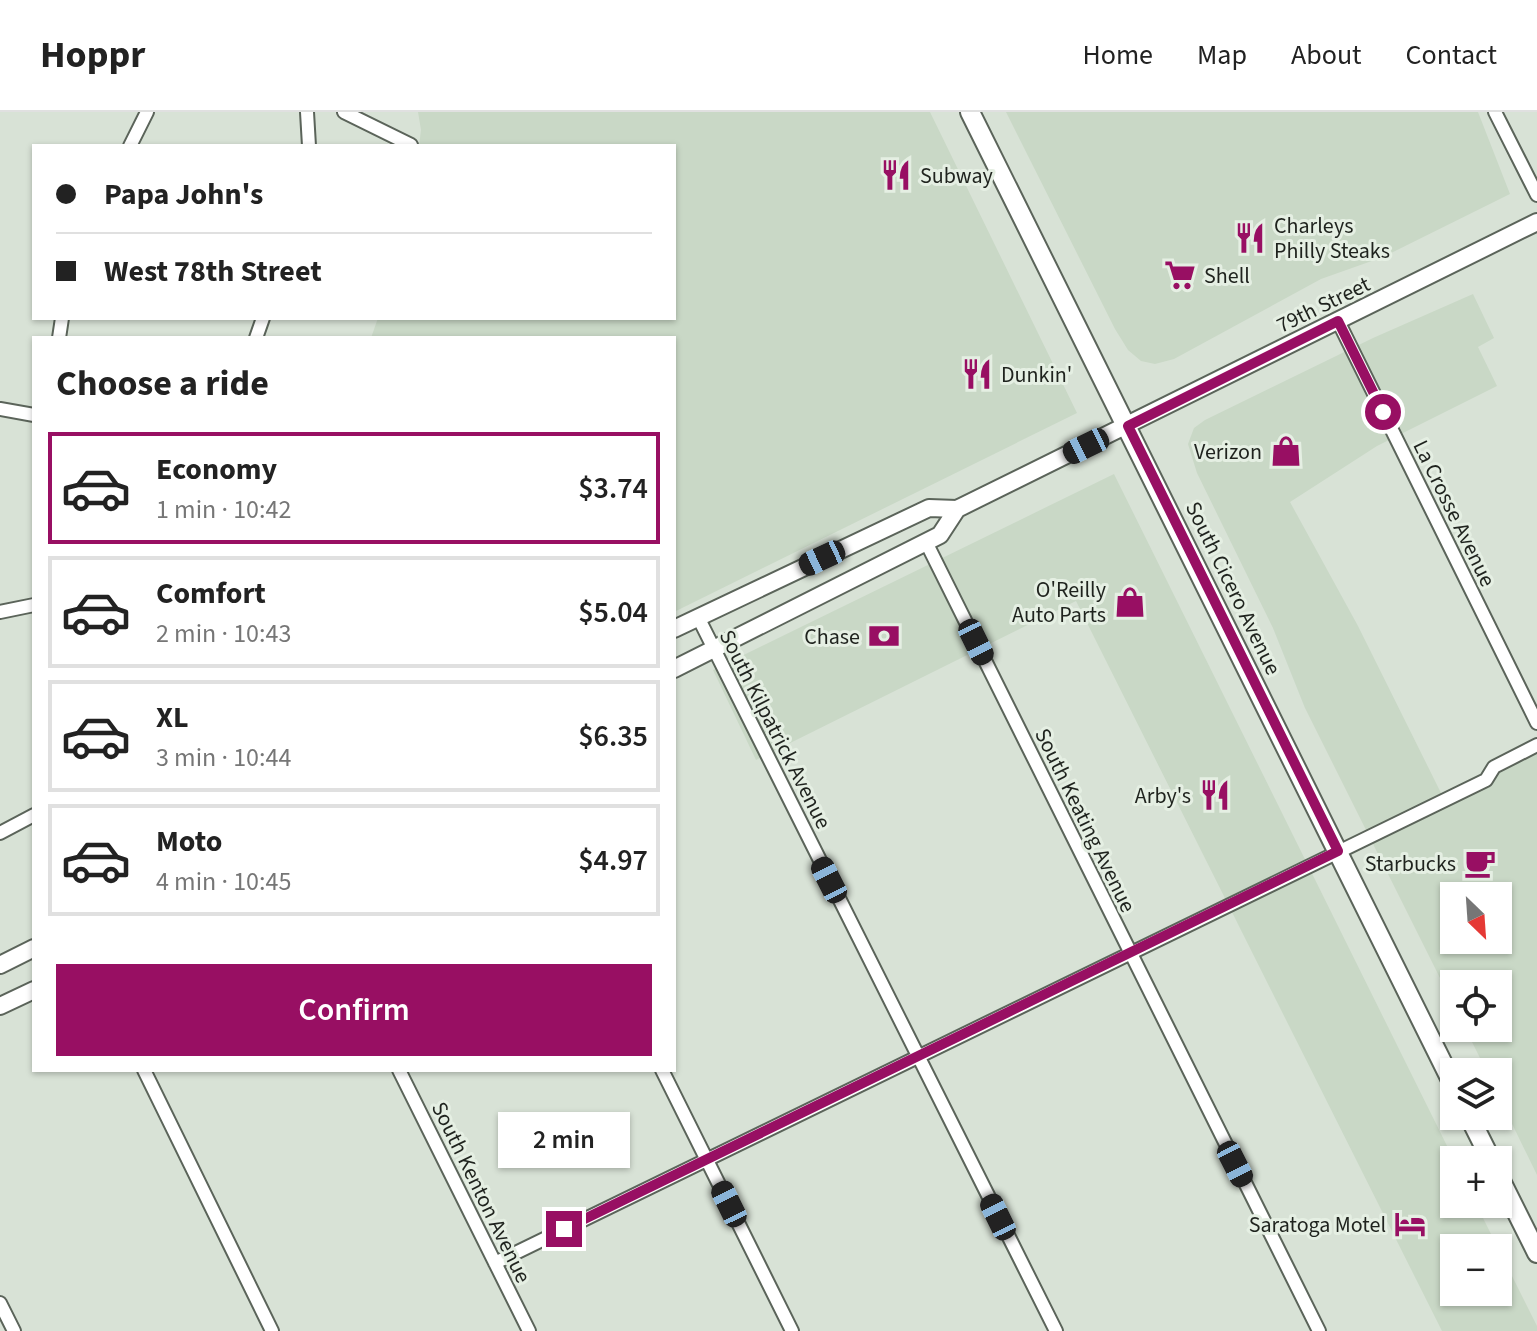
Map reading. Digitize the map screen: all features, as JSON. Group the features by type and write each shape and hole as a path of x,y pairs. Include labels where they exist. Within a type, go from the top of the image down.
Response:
{"main road":[{"name":"South Cicero Avenue","path":"970,112 1440,1058"},
{"name":"79th Street","path":"957,509 1537,222"},
{"path":"676,628 929,508 957,509"},
{"path":"676,668 940,535 957,509"},
{"path":"0,965 32,949"},
{"path":"0,1006 32,991"},
{"path":"1512,1203 1537,1253"}],"street":[{"path":"131,144 147,112"},
{"path":"307,112 309,144"},
{"path":"344,112 409,144"},
{"path":"1495,112 1537,195"},
{"name":"La Crosse Avenue","path":"1338,321 1537,723"},
{"path":"0,409 32,415"},
{"name":"South Keating Avenue","path":"926,542 1319,1331"},
{"path":"0,612 32,605"},
{"name":"South Kilpatrick Avenue","path":"698,617 1056,1331"},
{"path":"495,1263 1486,780 1494,767 1537,745"},
{"path":"0,833 32,816"},
{"path":"145,1072 272,1331"},
{"name":"South Kenton Avenue","path":"400,1072 529,1331"},
{"path":"663,1072 792,1331"},
{"path":"0,1303 14,1331"}],"shaded area":[{"path":"418,112 930,112 1077,413 676,611 676,336 372,336 377,320 676,320 676,144 419,144"},
{"path":"1006,112 1478,112 1510,194 1383,257 1321,279 1174,359 1155,364 1141,361 1128,350 1115,329"},
{"path":"1473,294 1494,338 1478,347 1497,386 1377,446 1290,502 1358,626 1443,797 1537,752 1537,1175 1512,1124 1512,1058 1480,1058 1472,1042 1512,1042 1512,970 1440,970 1440,978 1305,708 1273,628 1197,473 1188,444 1194,428 1373,338"},
{"path":"1114,474 1447,1146 1440,1146 1440,1218 1483,1218 1491,1234 1440,1234 1440,1306 1512,1306 1512,1276 1537,1331 1442,1331 1076,601 756,760 713,670"}],"place":[{"name":"Subway","path":"896,175"},
{"name":"Charleys Philly Steaks","path":"1250,238"},
{"name":"Shell","path":"1180,275"},
{"name":"Dunkin'","path":"977,374"},
{"name":"Verizon","path":"1286,451"},
{"name":"O'Reilly Auto Parts","path":"1130,602"},
{"name":"Chase","path":"884,636"},
{"name":"Arby's","path":"1215,795"},
{"name":"Starbucks","path":"1480,863"},
{"name":"Saratoga Motel","path":"1410,1224"}],"route":[{"path":"564,1229 1338,851 1128,426 1338,321 1383,412"}]}
